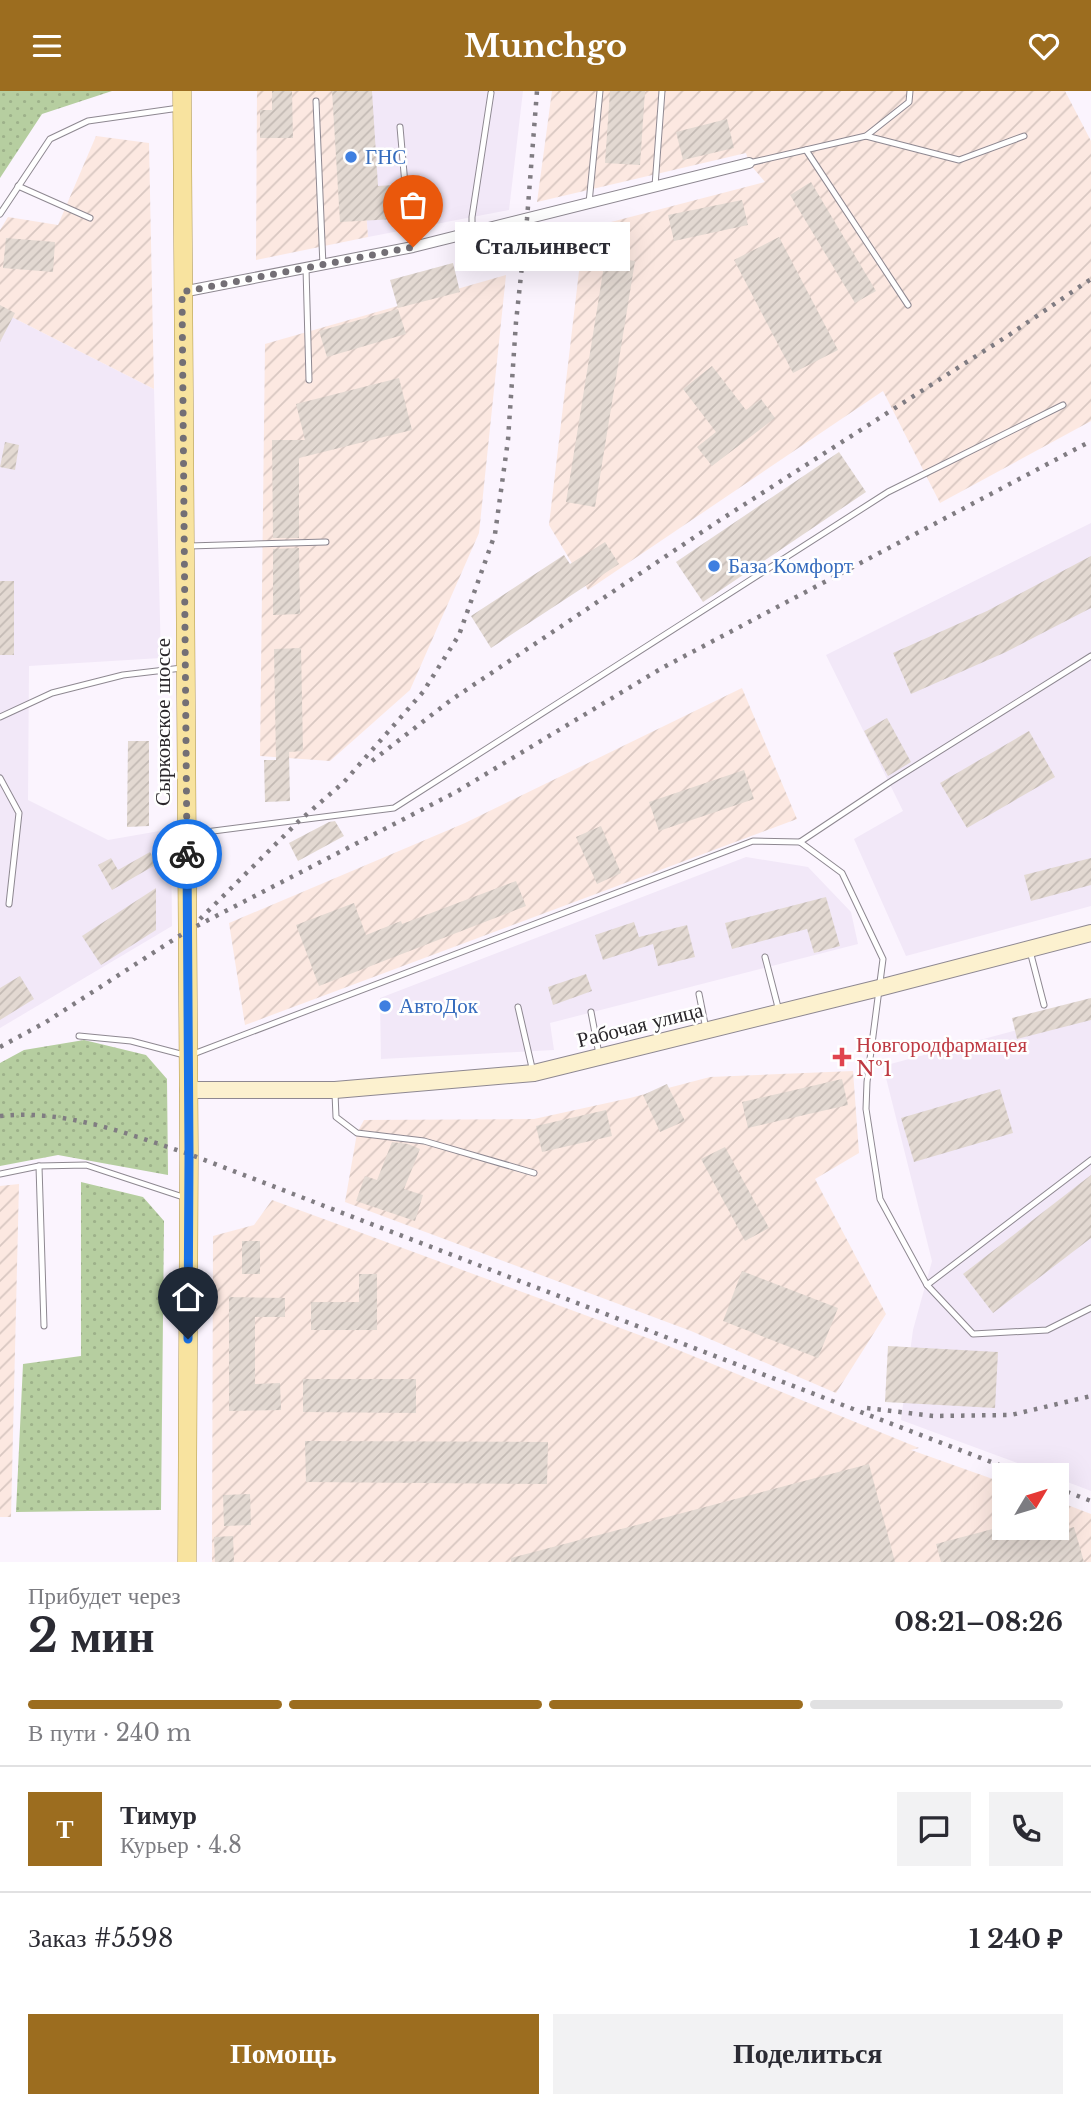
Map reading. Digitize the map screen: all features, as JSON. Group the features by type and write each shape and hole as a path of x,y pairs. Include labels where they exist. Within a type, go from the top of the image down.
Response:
{"main road":[{"name":"Сырковское шоссе","path":"182,99 189,1199 187,1562"},
{"name":"Рабочая улица","path":"188,1090 335,1090 534,1073 1091,933"}],"street":[{"path":"182,292 413,247 749,163"}],"lane":[{"path":"589,203 600,91"},
{"path":"655,186 662,91"},
{"path":"749,163 866,136 908,102 910,91"},
{"path":"472,232 491,93"},
{"path":"0,214 50,139 88,121 182,99"},
{"path":"316,101 323,265"},
{"path":"400,127 413,247"},
{"path":"866,136 959,160 1024,137"},
{"path":"806,150 908,305"},
{"path":"18,186 90,219"},
{"path":"306,268 309,380"},
{"path":"187,834 394,808 888,492 1063,405"},
{"path":"185,546 326,542"},
{"path":"79,1036 131,1041 188,1056 753,841 800,842 1091,656"},
{"path":"0,717 52,693 123,675 186,668"},
{"path":"0,778 19,813 9,904"},
{"path":"800,842 842,873 883,959 867,1081 866,1109 880,1199 927,1286 973,1334 1047,1330 1091,1308"},
{"path":"1030,949 1044,1005"},
{"path":"765,957 779,1013"},
{"path":"699,994 706,1031"},
{"path":"518,1007 534,1073"},
{"path":"591,1012 600,1057"},
{"path":"335,1090 336,1117 357,1133 424,1140 534,1173"},
{"path":"927,1286 1091,1160"},
{"path":"0,1174 39,1166 86,1165 189,1199"},
{"path":"39,1166 44,1326"}],"shaded area":[{"path":"257,91 357,91 368,237 256,260"},
{"path":"357,91 523,91 509,210 368,237"},
{"path":"552,91 1065,91 1091,141 1091,421 940,503 883,391 588,590 549,525 584,229 765,182 749,163 746,153 537,202"},
{"path":"96,136 149,143 154,389 0,311 0,230 8,217 58,225"},
{"path":"506,275 479,533 410,690 330,761 260,756 265,344"},
{"path":"0,311 154,389 161,658 29,666 28,800 108,840 171,829 172,926 0,1028"},
{"path":"1091,523 1091,906 906,956 854,839 903,811 826,655"},
{"path":"742,688 797,819 245,1025 229,923 465,823"},
{"path":"746,857 808,867 851,912 858,944 550,1023 554,1050 381,1059 380,998"},
{"path":"1091,1010 1091,1491 1069,1483 1069,1463 1017,1463 901,1420 913,1330 932,1261 883,1066"},
{"path":"853,1071 859,1153 815,1179 886,1314 836,1393 691,1331 345,1202 357,1133 364,1120 534,1119 710,1077"},
{"path":"19,1184 11,1517 0,1517 0,1186"},
{"path":"272,1200 661,1343 919,1448 911,1450 992,1479 992,1540 1069,1540 1069,1506 1091,1514 1091,1562 212,1562 213,1236 254,1225"}],"green space":[{"path":"0,91 112,91 42,114 0,178"},
{"path":"84,1040 146,1055 167,1079 168,1175 58,1155 0,1166 0,1063 24,1050"},
{"path":"81,1182 143,1197 164,1221 161,1510 16,1512 23,1364 81,1356"}],"building":[{"path":"272,91 292,91 293,138 260,138 260,110 272,110"},
{"path":"332,91 372,91 378,186 393,185 395,219 340,222"},
{"path":"610,91 645,91 640,165 605,163"},
{"path":"727,119 734,148 683,160 676,132"},
{"path":"811,182 876,291 855,303 790,195"},
{"path":"742,200 748,225 674,241 668,215"},
{"path":"611,222 619,223 617,258 635,261 595,507 566,502 607,247 602,247 603,235 609,236"},
{"path":"779,237 838,350 793,373 734,260"},
{"path":"6,238 55,242 53,272 3,268"},
{"path":"453,263 460,292 398,308 390,280"},
{"path":"0,305 15,313 0,342"},
{"path":"398,309 406,334 327,357 319,331"},
{"path":"712,366 746,410 761,399 775,418 712,466 697,447 716,432 683,389"},
{"path":"399,378 412,430 299,458 299,538 273,538 272,440 305,440 296,404"},
{"path":"5,442 19,445 15,470 0,467"},
{"path":"839,452 866,492 703,602 676,562"},
{"path":"605,542 619,564 491,648 471,616 564,555 570,564"},
{"path":"299,548 300,614 273,615 273,549"},
{"path":"1091,556 1091,608 1006,652 911,694 893,653 987,611"},
{"path":"0,581 14,581 14,655 0,655"},
{"path":"301,648 303,751 289,752 290,801 265,802 264,760 276,760 274,649"},
{"path":"887,718 911,762 888,776 864,731"},
{"path":"1029,731 1055,777 967,828 940,783"},
{"path":"128,741 149,741 149,826 127,827"},
{"path":"744,770 754,799 659,831 649,802"},
{"path":"335,821 344,836 298,861 289,843"},
{"path":"601,826 621,873 597,884 576,837"},
{"path":"150,852 157,864 112,890 98,865 111,858 118,870"},
{"path":"1091,858 1091,885 1031,901 1024,875"},
{"path":"516,881 526,906 319,986 296,925 354,903 366,935"},
{"path":"156,888 156,930 101,965 82,936"},
{"path":"826,897 840,946 814,953 807,929 732,949 725,923"},
{"path":"634,922 639,937 687,925 695,957 658,966 653,944 603,960 595,935"},
{"path":"586,974 592,991 553,1005 548,987"},
{"path":"20,976 34,999 0,1020 0,988"},
{"path":"1091,998 1091,1020 1017,1039 1012,1018"},
{"path":"842,1079 848,1105 748,1128 742,1102"},
{"path":"667,1084 685,1121 660,1132 643,1095"},
{"path":"1000,1089 1013,1133 914,1162 901,1118"},
{"path":"606,1110 612,1136 542,1152 536,1126"},
{"path":"392,1142 420,1149 404,1189 423,1195 415,1221 356,1201 365,1176 377,1180"},
{"path":"725,1147 769,1228 745,1241 701,1159"},
{"path":"1091,1175 1091,1238 993,1313 963,1274"},
{"path":"242,1241 260,1241 260,1274 242,1274"},
{"path":"742,1271 838,1308 818,1358 723,1321"},
{"path":"359,1274 377,1274 377,1330 311,1330 311,1302 359,1302"},
{"path":"229,1297 285,1298 285,1317 255,1317 255,1384 280,1383 281,1410 229,1411"},
{"path":"888,1346 998,1352 995,1408 885,1402"},
{"path":"303,1379 416,1379 416,1413 303,1412"},
{"path":"305,1441 548,1442 547,1484 306,1482"},
{"path":"869,1464 895,1562 511,1562 511,1558"},
{"path":"250,1494 251,1525 224,1526 223,1495"},
{"path":"1074,1527 1084,1562 941,1562 936,1544 992,1529 992,1540 1069,1540 1069,1528"},
{"path":"233,1536 234,1562 215,1562 214,1537"}],"railway":[{"path":"200,919 299,821 344,782 423,692 459,635 495,534 508,440 537,91"},
{"path":"372,761 451,700 717,522 1009,335 1091,279"},
{"path":"0,1047 46,1022 187,931 456,792 662,668 1091,441"},
{"path":"0,1116 48,1116 72,1120 120,1131 189,1154 994,1463"},
{"path":"867,1408 933,1416 1011,1415 1091,1396"},
{"path":"1069,1493 1091,1501"}],"way so far":[{"path":"187,854 182,292 413,247"}],"place":[{"name":"ГНС","path":"351,157"},
{"name":"Стальинвест","path":"413,247"},
{"name":"База Комфорт","path":"714,566"},
{"name":"АвтоДок","path":"385,1006"},
{"name":"Новгородфармацея №1","path":"842,1057"}],"route":[{"path":"187,854 188,1339"}]}
